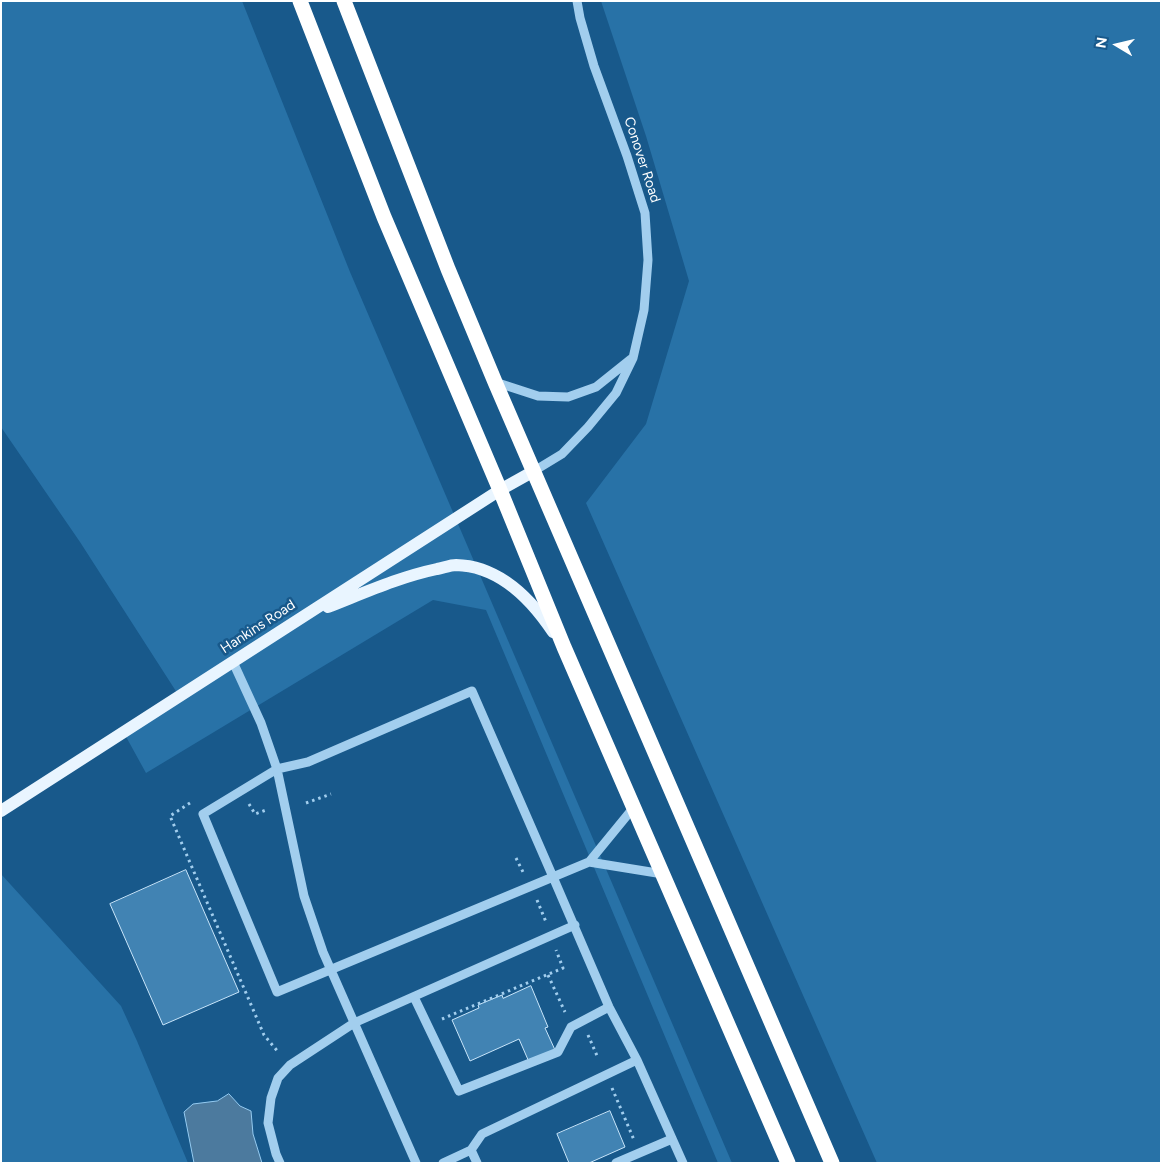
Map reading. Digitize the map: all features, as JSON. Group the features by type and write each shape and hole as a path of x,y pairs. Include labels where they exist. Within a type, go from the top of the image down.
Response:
{"highway":[{"path":"300,1 384,217 500,490 564,647 788,1163"},
{"path":"344,1 448,269 495,382 832,1163"}],"main road":[{"name":"Hankins Road","path":"1,811 302,616 500,490 534,471"},
{"path":"302,616 418,573 455,565 482,570 499,577 521,592 543,617 564,647"}],"street":[{"name":"Conover Road","path":"534,471 562,454 616,394 633,358 644,310 648,260 645,213 627,156 594,66 577,1"},
{"path":"495,382 538,396 568,396 596,387 633,358"},
{"path":"232,662 261,723 277,769 304,896 330,970 416,1163"},
{"path":"634,807 589,862 553,877 330,970 277,992 203,814 277,769 308,762 472,691 553,877 575,925 609,1006 637,1060 683,1163"},
{"path":"589,862 663,874"},
{"path":"280,1163 268,1123 271,1098 278,1078 290,1065 354,1022 575,925"},
{"path":"414,997 459,1091 558,1052 571,1027 609,1006"},
{"path":"443,1163 471,1150 482,1134 637,1060"},
{"path":"616,1163 672,1139"},
{"path":"471,1150 477,1163"}],"path":[{"path":"306,803 330,794"},
{"path":"194,801 170,816 264,1035 279,1053"},
{"path":"248,802 255,814 266,810"},
{"path":"516,858 523,872"},
{"path":"537,899 546,924"},
{"path":"442,1019 563,968 555,949"},
{"path":"548,975 564,1012 570,1010"},
{"path":"586,1030 598,1058"},
{"path":"610,1083 635,1143"}],"shaded area":[{"path":"1,1 242,1 350,272 732,1163 718,1163 486,610 433,600 146,773 124,733 181,699 80,542 1,427"},
{"path":"601,1 1161,1 1161,1163 877,1163 586,503 646,424 689,281 646,136"},
{"path":"1,874 121,1006 188,1163 1,1163"},
{"path":"229,1094 240,1106 251,1111 253,1134 262,1163 194,1163 184,1112 193,1104 217,1101"}],"building":[{"path":"186,870 239,992 163,1025 110,904"},
{"path":"531,986 548,1027 545,1028 555,1050 529,1062 519,1039 470,1061 452,1020 479,1008 478,1005 502,995 503,998"},
{"path":"610,1111 625,1147 589,1163 569,1163 557,1134"}]}
